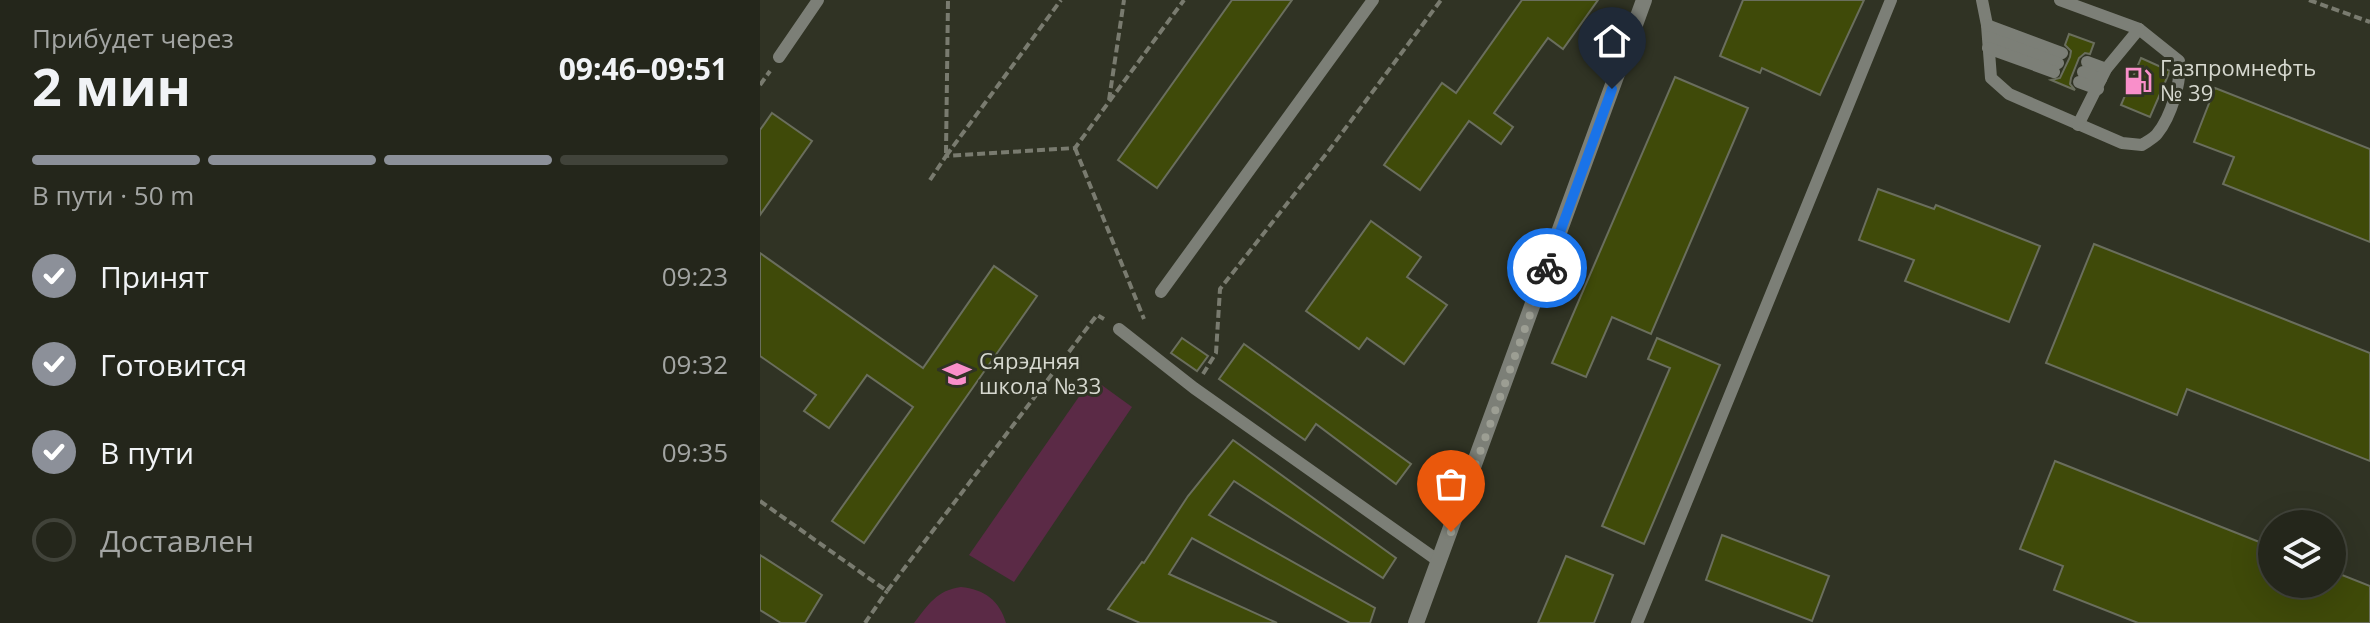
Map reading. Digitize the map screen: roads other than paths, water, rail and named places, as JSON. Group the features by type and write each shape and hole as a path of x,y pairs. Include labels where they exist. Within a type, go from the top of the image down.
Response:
{"street":[{"path":"1416,623 1644,0"}],"lane":[{"path":"779,57 818,0"},
{"path":"1161,292 1373,0"},
{"path":"1637,623 1891,0"},
{"path":"1982,0 1991,78 1999,87 2122,143 2142,145 2157,134 2182,77 2179,61 2139,29 2060,0"},
{"path":"2078,125 2102,79 2139,29"},
{"path":"1988,37 2058,63 1988,37"},
{"path":"2102,79 2083,72 2102,79"},
{"path":"1119,329 1194,388 1440,562"}],"place":[{"name":"Газпромнефть № 39","path":"2138,81"},
{"name":"Сярэдняя школа №33","path":"957,374"}]}
